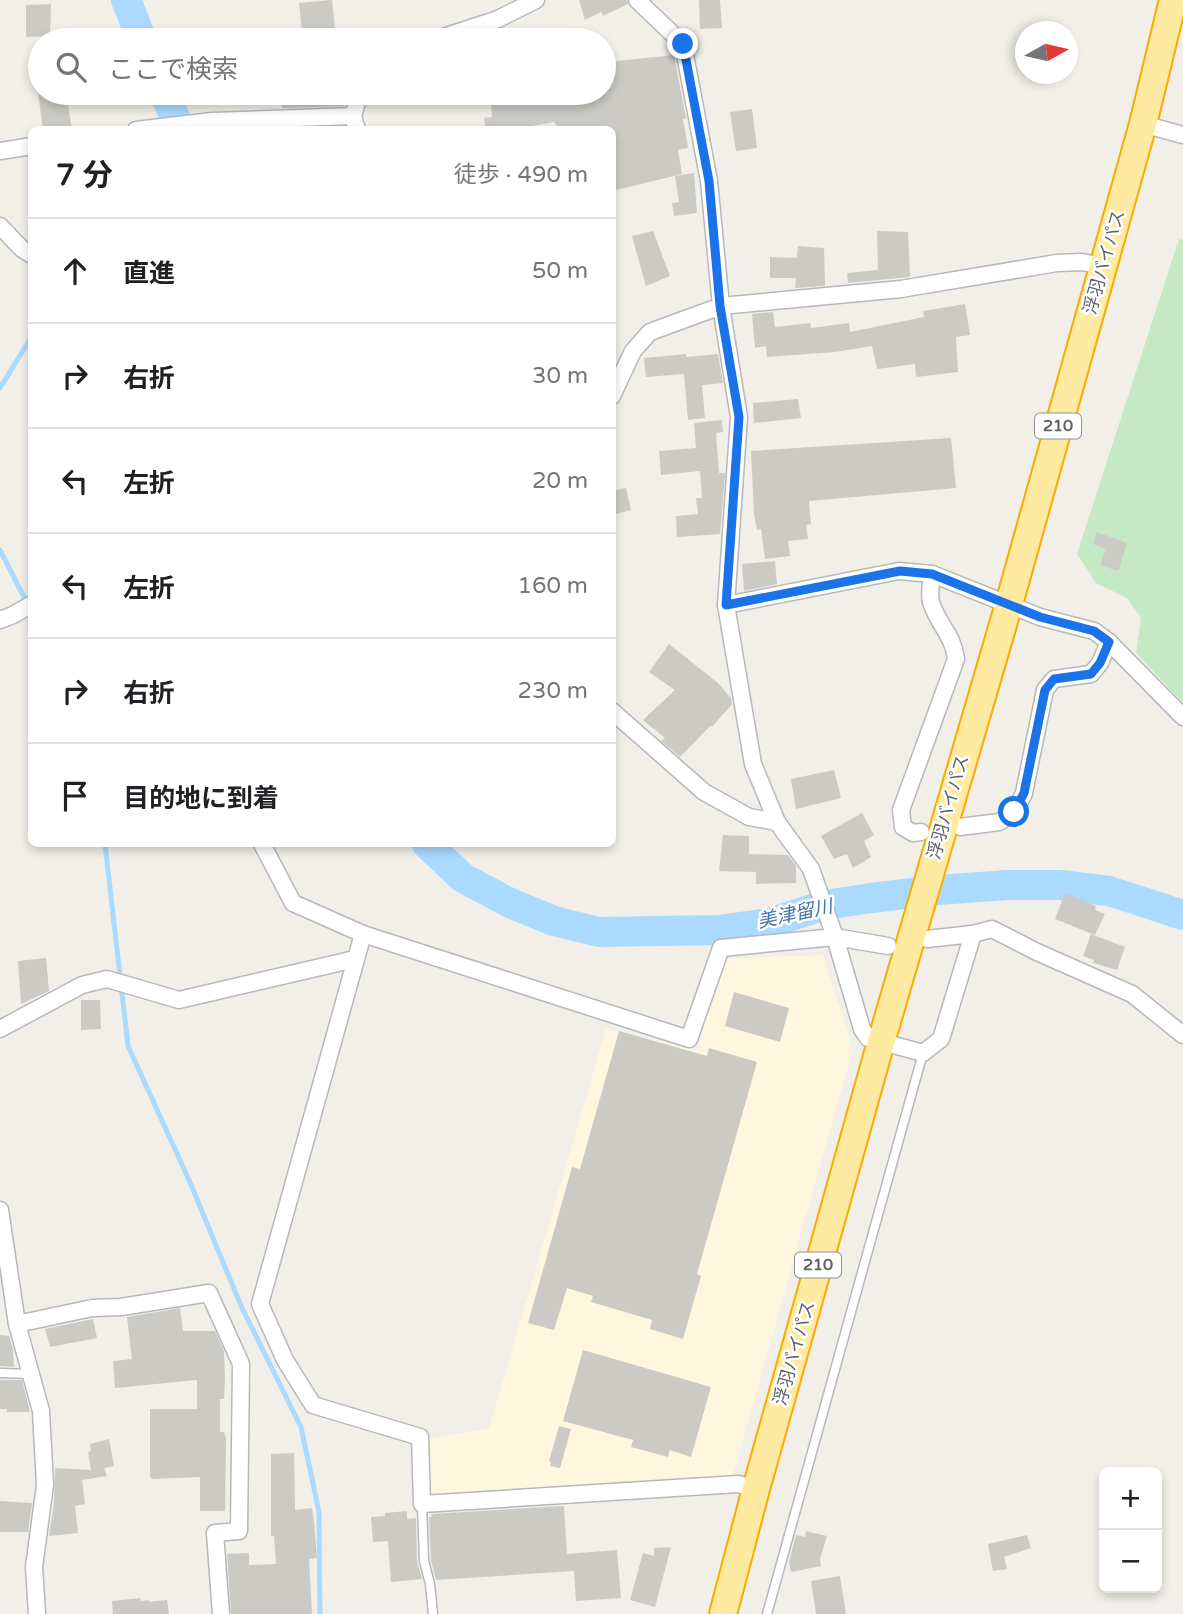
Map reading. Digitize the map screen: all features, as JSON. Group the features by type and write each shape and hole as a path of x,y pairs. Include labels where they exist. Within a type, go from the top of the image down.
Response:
{"highway":[{"name":"浮羽バイパス","path":"723,1614 881,1042 922,928 928,841 1009,604 1143,124 1174,0"}],"street":[{"path":"471,28 498,19 536,0"},
{"path":"637,0 683,44 709,181 720,306 739,417 726,605 754,764 777,822 811,869 835,937 862,1029 868,1038 923,1053 941,1039 973,934"},
{"path":"155,126 212,121 355,123 358,105"},
{"path":"1143,124 1183,135"},
{"path":"0,151 28,147"},
{"path":"0,226 28,253"},
{"path":"616,387 633,351 650,332 720,306 901,289 1057,263 1082,262 1103,266"},
{"path":"726,605 900,571 932,574 1040,617 1094,631 1109,642 1183,717"},
{"path":"928,841 904,827 901,810 956,659 954,643 930,600 932,574"},
{"path":"0,620 27,607"},
{"path":"960,827 999,822 1014,812 1024,793 1045,690 1054,679 1091,674 1100,663 1109,642"},
{"path":"616,714 705,792 749,817 777,822"},
{"path":"264,847 293,904 363,934 689,1039 721,948 835,937 888,946"},
{"path":"922,928 973,934 992,929 1132,994 1183,1035"},
{"path":"363,934 260,1304 285,1360 313,1405 420,1437 422,1504 738,1484 756,1489"},
{"path":"0,1029 82,985 107,979 179,1000 355,959"},
{"path":"0,1220 17,1324 41,1411 45,1485 34,1567 37,1614"},
{"path":"17,1324 92,1308 121,1307 209,1293 242,1364 239,1531 215,1533 221,1614"}],"lane":[{"path":"767,1614 923,1053"},
{"path":"0,1373 31,1374"},
{"path":"422,1504 424,1562 430,1584 433,1614"}],"shaded area":[{"path":"823,955 853,1049 732,1479 428,1496 426,1440 489,1428 606,1029 698,1050 721,959"}],"green space":[{"path":"1179,239 1183,240 1183,703 1136,653 1141,618 1127,598 1096,583 1077,554"}],"building":[{"path":"332,0 335,28 302,28 299,3"},
{"path":"579,0 627,0 628,4 603,16 601,12 585,20"},
{"path":"699,0 720,0 722,28 700,29"},
{"path":"51,4 50,28 28,28 26,37 26,5"},
{"path":"674,55 686,118 683,119 688,148 678,150 682,174 616,190 616,126 557,126 554,122 532,126 485,126 484,118 492,117 491,105 616,105 617,61"},
{"path":"40,105 68,105 71,126 42,126"},
{"path":"282,105 344,106 282,108"},
{"path":"752,109 757,148 736,151 730,112"},
{"path":"694,173 697,213 674,216 672,203 679,202 675,176"},
{"path":"653,231 670,276 646,286 632,236"},
{"path":"877,231 908,232 910,277 848,283 847,273 878,270"},
{"path":"798,246 824,248 825,286 795,288 796,278 770,278 770,257 797,258"},
{"path":"965,304 970,335 956,337 958,372 916,377 915,364 877,369 872,346 835,352 767,357 766,346 755,348 752,314 773,312 775,327 810,323 811,328 849,323 850,332 924,317 923,311"},
{"path":"686,354 686,357 718,354 723,383 702,385 705,418 688,420 684,374 646,377 644,358"},
{"path":"798,399 801,418 754,423 753,403"},
{"path":"722,420 723,432 716,433 719,473 725,473 720,534 677,537 676,516 698,514 696,498 702,498 700,471 661,475 659,451 696,448 694,423"},
{"path":"951,438 956,488 809,501 811,524 806,525 808,539 788,541 790,556 765,559 761,529 757,530 754,514 751,451"},
{"path":"626,488 631,510 616,514 616,490"},
{"path":"1097,532 1127,543 1118,571 1100,565 1106,549 1093,544"},
{"path":"775,561 777,584 744,591 742,564"},
{"path":"669,644 718,683 731,698 732,704 680,757 661,741 665,738 643,720 675,690 649,672"},
{"path":"834,770 841,798 796,809 791,779"},
{"path":"862,813 874,835 864,841 871,857 853,868 847,854 834,859 821,836"},
{"path":"723,835 749,836 749,854 788,855 796,866 796,883 756,884 756,872 719,871"},
{"path":"1065,893 1096,906 1095,910 1105,914 1095,935 1055,919"},
{"path":"1091,934 1125,947 1117,970 1093,963 1094,960 1083,956"},
{"path":"46,958 49,991 21,1004 18,961"},
{"path":"734,992 789,1008 780,1042 725,1026"},
{"path":"81,1000 100,1000 101,1029 81,1030"},
{"path":"619,1031 707,1056 709,1048 757,1062 697,1274 701,1276 683,1339 650,1329 652,1320 591,1302 593,1296 567,1288 554,1330 528,1323 572,1167 580,1169"},
{"path":"180,1308 183,1331 215,1331 224,1351 225,1379 224,1399 220,1399 220,1432 224,1432 226,1438 225,1511 200,1511 200,1477 150,1477 150,1409 197,1409 197,1380 115,1388 113,1361 132,1359 127,1317"},
{"path":"93,1319 97,1338 50,1347 45,1329"},
{"path":"0,1335 9,1336 14,1367 0,1366"},
{"path":"583,1350 711,1387 691,1457 670,1450 668,1457 631,1447 633,1440 563,1421"},
{"path":"0,1380 22,1380 30,1412 7,1412 7,1409 0,1409"},
{"path":"559,1426 571,1429 560,1468 550,1466 549,1461"},
{"path":"109,1439 114,1466 104,1468 107,1476 82,1480 85,1504 75,1506 78,1533 49,1536 54,1504 55,1468 91,1470 88,1452 91,1451 90,1444"},
{"path":"294,1453 295,1510 312,1508 314,1521 317,1558 309,1559 312,1614 231,1614 227,1554 249,1553 249,1565 276,1564 274,1536 271,1536 271,1454"},
{"path":"0,1501 32,1503 28,1532 0,1532"},
{"path":"564,1506 567,1554 617,1550 621,1598 576,1601 574,1571 436,1580 431,1560 431,1514"},
{"path":"407,1511 407,1519 416,1518 417,1562 422,1579 391,1582 388,1541 373,1542 371,1517"},
{"path":"806,1531 827,1536 820,1559 821,1566 791,1572 789,1562 796,1535 805,1537"},
{"path":"1027,1535 1031,1548 1004,1557 1007,1569 993,1571 988,1544"},
{"path":"671,1547 655,1607 630,1600 643,1553 654,1556 654,1548"},
{"path":"840,1576 846,1614 816,1614 811,1581"},
{"path":"140,1598 141,1601 149,1602 167,1600 169,1614 113,1614 112,1601"}],"waterway":[{"name":"美津留川","path":"126,0 137,28"},
{"name":"美津留川","path":"170,105 179,126"},
{"path":"0,388 28,342"},
{"path":"0,550 27,603"},
{"path":"105,847 128,1046 189,1180 242,1308 301,1427 319,1512 320,1614"},
{"name":"美津留川","path":"430,847 463,878 510,903 554,921 599,932 719,930 769,923 825,905 938,890 1007,885 1061,885 1109,891 1183,915"}],"route":[{"path":"683,44 709,181 720,306 739,417 726,605 900,571 932,574 1040,617 1094,631 1109,642 1100,663 1091,674 1054,679 1045,690 1024,793 1014,812"}]}
